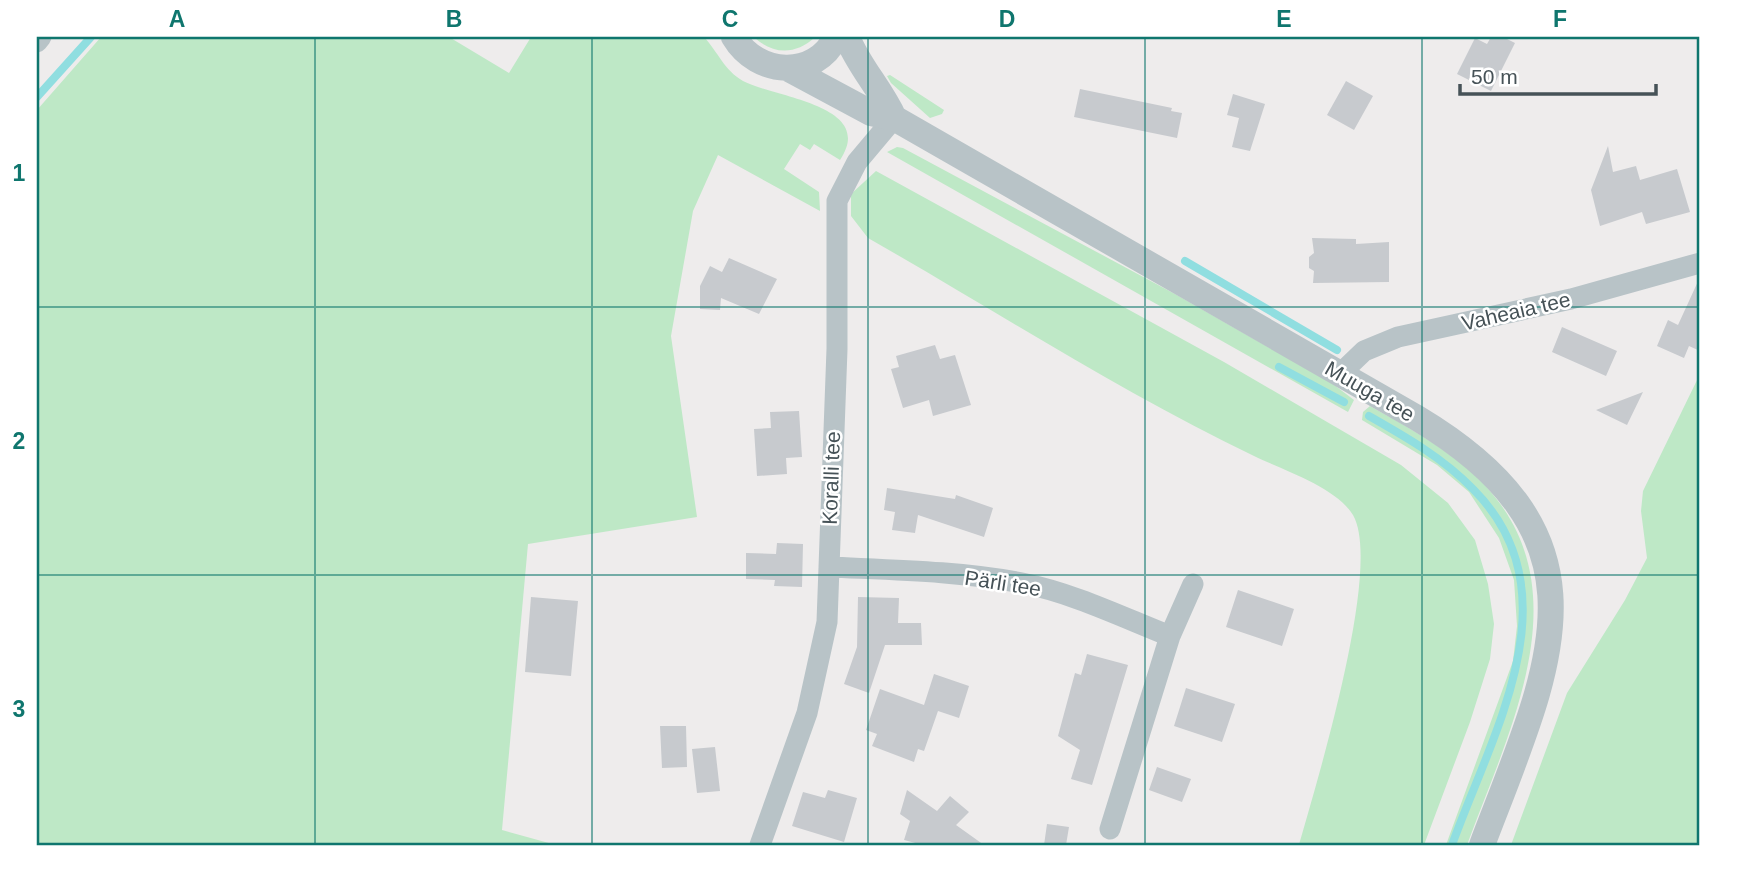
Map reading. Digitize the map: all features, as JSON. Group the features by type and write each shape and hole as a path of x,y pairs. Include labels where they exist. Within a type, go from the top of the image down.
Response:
{"street":[{"path":"37,42 41,37"},
{"name":"Muuga tee","path":"734,37 742,50 763,65 789,69 871,113 894,118 1340,374 1450,438 1480,461 1504,485 1526,515 1540,542 1549,573 1552,612 1548,649 1529,720 1482,845"},
{"path":"789,69 812,63 831,47 836,37"},
{"path":"847,37 854,54 884,96 894,118"},
{"name":"Koralli tee","path":"760,845 807,713 827,622 837,349 837,201 857,162 894,118"},
{"name":"Vaheaia tee","path":"1340,374 1364,351 1398,337 1571,299 1700,263"},
{"name":"Pärli tee","path":"829,567 901,570 1021,583 1063,594 1170,636"},
{"path":"1110,830 1170,636 1193,584"}],"green space":[{"path":"101,37 449,37 509,73 531,37 704,37 736,77 817,106 834,115 845,127 848,142 840,160 814,144 810,150 800,144 784,169 819,192 820,211 718,155 693,211 671,336 697,517 528,544 502,830 556,845 37,845 37,110"},
{"path":"754,37 815,37 792,50 777,50"},
{"path":"890,75 944,110 942,114 930,118 891,83 887,76"},
{"path":"897,147 1175,294 1333,384 1354,400 1348,412 887,152"},
{"path":"876,171 1224,362 1401,465 1448,503 1475,540 1488,584 1494,624 1490,659 1470,722 1424,845 1299,845 1344,677 1354,626 1360,580 1360,542 1353,515 1345,505 1308,480 1204,431 1107,378 868,238 851,216 851,194"},
{"path":"1700,374 1700,845 1511,845 1567,693 1625,600 1647,558 1641,511 1643,491"},
{"path":"1370,406 1433,443 1469,470 1506,512 1526,556 1533,603 1530,651 1519,700 1467,845 1446,845 1513,661 1517,626 1514,580 1499,538 1469,492 1437,465 1362,420 1363,412"}],"building":[{"path":"1491,37 1503,37 1515,43 1491,91 1457,74 1475,38 1487,44"},
{"path":"1346,81 1373,96 1354,130 1327,115"},
{"path":"1080,89 1172,108 1171,111 1182,113 1177,138 1074,117"},
{"path":"1233,94 1265,104 1250,151 1232,147 1239,118 1227,115"},
{"path":"1608,146 1613,172 1636,166 1640,180 1677,169 1690,212 1646,224 1642,212 1600,226 1591,190"},
{"path":"1312,238 1356,239 1356,244 1389,242 1389,282 1313,283 1314,271 1309,268 1309,257 1314,253"},
{"path":"729,258 777,279 759,314 721,298 720,310 700,309 700,286 710,266 722,272"},
{"path":"1700,277 1700,351 1689,346 1684,358 1657,346 1668,320 1678,325"},
{"path":"1562,327 1617,351 1606,376 1552,352"},
{"path":"935,345 940,359 955,355 971,405 933,416 929,400 903,408 891,369 899,367 896,356"},
{"path":"1643,392 1627,425 1596,410"},
{"path":"799,411 802,457 786,458 787,474 757,476 754,429 771,428 770,412"},
{"path":"887,488 955,499 956,495 993,508 984,537 918,515 915,533 892,530 895,512 884,510"},
{"path":"777,543 803,544 802,587 774,586 775,580 746,579 746,553 776,554"},
{"path":"1238,590 1294,609 1282,646 1226,627"},
{"path":"531,597 578,601 571,676 525,672"},
{"path":"858,597 899,598 898,623 921,623 922,645 885,645 869,693 844,684 857,647"},
{"path":"1087,654 1128,665 1092,785 1071,779 1080,750 1058,736 1075,673 1081,675"},
{"path":"934,674 969,686 959,718 938,711 924,751 918,749 914,762 872,746 877,734 866,730 880,689 924,705"},
{"path":"1186,688 1235,704 1222,742 1174,726"},
{"path":"660,726 686,726 687,767 662,768"},
{"path":"715,747 720,791 697,793 692,749"},
{"path":"1157,767 1191,779 1182,802 1149,790"},
{"path":"828,790 857,798 844,842 792,826 803,792 825,798"},
{"path":"907,790 937,811 950,796 969,812 956,825 984,845 923,845 904,840 910,821 900,814"},
{"path":"1047,824 1069,827 1066,845 1044,845"}],"waterway":[{"path":"37,97 91,37"},
{"path":"1185,261 1337,350"},
{"path":"1279,367 1344,402"},
{"path":"1369,416 1437,458 1473,489 1504,530 1519,573 1523,618 1516,664 1504,711 1452,845"}]}
